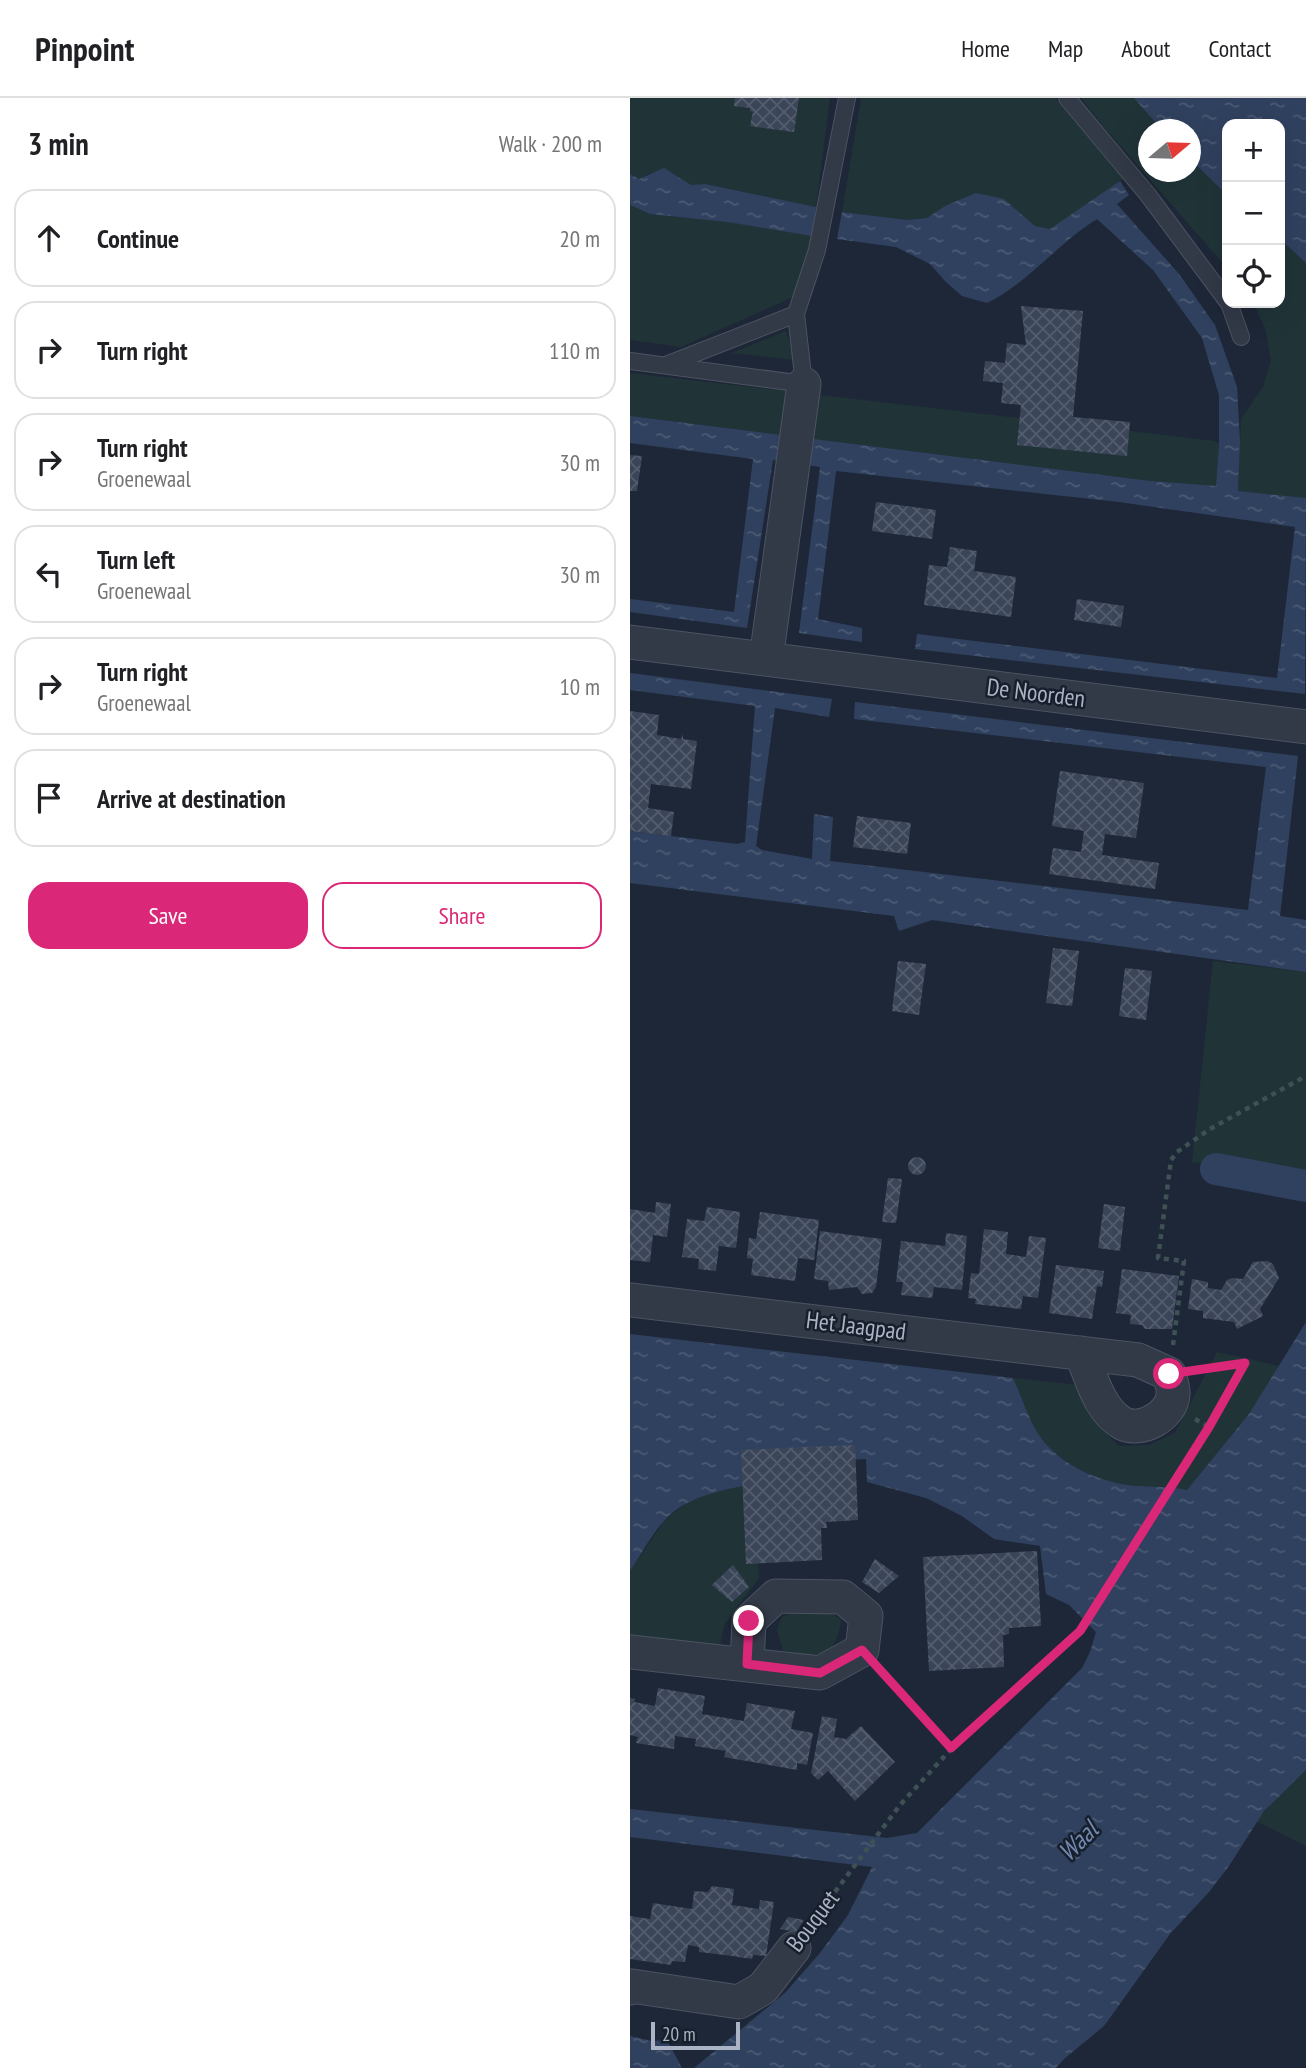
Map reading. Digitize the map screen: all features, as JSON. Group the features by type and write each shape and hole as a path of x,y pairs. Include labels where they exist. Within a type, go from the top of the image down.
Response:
{"street":[{"path":"766,659 804,384"},
{"name":"De Noorden","path":"630,642 1306,727"},
{"name":"Het Jaagpad","path":"630,1300 1138,1360 1169,1374"},
{"path":"1081,1353 1103,1405 1123,1424 1141,1425 1159,1418 1170,1406 1174,1394 1169,1374"},
{"path":"630,1652 820,1673 862,1650 866,1616 843,1597 776,1597 749,1621 747,1664"},
{"name":"Bouquet","path":"630,1988 632,1986 739,2002 763,1988 794,1948"}],"lane":[{"path":"630,361 804,384 796,314 817,250 847,98"},
{"path":"1067,98 1148,195 1222,294"},
{"path":"1230,308 1241,337"},
{"path":"667,365 796,314"}],"path":[{"path":"1169,1374 1184,1261 1158,1258 1171,1160 1189,1141 1306,1076"},
{"name":"Bouquet","path":"794,1948 884,1826 951,1748 1080,1631 1183,1468 1245,1363 1169,1374"},
{"path":"862,1650 951,1748"}],"green space":[{"path":"630,98 830,98 816,207 705,184 691,185 653,172 639,179 630,174"},
{"path":"861,98 1055,98 1123,179 1051,229 1035,226 1004,199 945,206 927,218 907,220 842,212"},
{"path":"1081,98 1134,98 1152,119 1138,119 1138,166"},
{"path":"1201,170 1222,190 1222,262 1152,182 1201,182"},
{"path":"630,205 650,214 727,222 812,236 793,297 681,347 630,340"},
{"path":"1285,244 1306,263 1306,498 1238,491 1241,419 1263,387 1271,360 1265,328 1255,308 1285,308"},
{"path":"786,331 795,360 732,353"},
{"path":"630,373 1215,441 1219,444 1216,487 630,416"},
{"path":"1213,961 1306,972 1306,1174 1192,1162"},
{"path":"1217,1352 1280,1366 1249,1414 1187,1490 1115,1483 1089,1474 1065,1461 1037,1432 1013,1378 1079,1385 1094,1419 1119,1446 1149,1445 1175,1433"},
{"path":"754,1484 759,1578 724,1625 720,1645 630,1635 630,1571 664,1521 689,1501 721,1490"},
{"path":"797,1611 831,1613 841,1619 839,1632 830,1649 815,1654 783,1651 777,1629 782,1617"},
{"path":"1306,1770 1306,1846 1256,1821"}],"water":[{"path":"1134,98 1306,98 1306,263 1285,244 1285,119 1222,119 1222,190 1201,170 1201,119 1152,119"},
{"path":"664,168 691,185 705,184 816,207 812,236 727,222 650,214 630,205 630,174 639,179"},
{"path":"1120,181 1129,195 1117,204 1179,274 1215,325 1237,387 1240,442 1238,491 1306,498 1305,694 915,649 917,634 1277,678 1295,527 1119,502 836,471 818,619 862,628 862,642 799,633 820,467 773,460 747,628 630,612 630,599 734,612 753,459 630,443 630,416 1151,481 1216,486 1219,395 1202,338 1153,270 1097,219 1069,239 1016,285 987,303 962,296 930,264 896,247 837,239 842,212 907,220 927,218 945,206 976,193 1004,199 1035,226 1050,229"},
{"path":"630,673 832,699 829,717 775,708 756,846 762,850 812,859 814,814 833,817 830,861 1248,910 1266,767 854,719 855,702 1298,756 1280,916 1306,920 1306,972 932,920 899,931 894,916 630,883 630,831 737,844 745,842 755,706 630,690"},
{"path":"1228,1166 1306,1174 1306,1196 1229,1186"},
{"name":"Waal","path":"1306,1322 1306,1770 1264,1811 1229,1866 1170,1934 1104,2026 1056,2068 694,2068 785,1993 848,1915 872,1867 630,1837 630,1809 887,1838 917,1833 1082,1668 1096,1632 1069,1605 1046,1594 1040,1546 994,1539 962,1516 926,1498 867,1482 866,1459 753,1464 754,1484 705,1495 673,1512 655,1532 630,1571 630,1334 1013,1378 1037,1432 1065,1461 1089,1474 1115,1483 1187,1490 1249,1414"},
{"path":"630,2036 652,2041 667,2040 682,2068 630,2068"}],"building":[{"path":"735,98 799,98 794,132 750,126 753,112 750,108 734,106"},
{"path":"1021,306 1083,311 1073,417 1130,422 1127,456 1017,445 1021,405 1001,403 1003,383 983,381 985,361 1005,363 1007,343 1026,345"},
{"path":"630,455 642,456 637,491 630,491"},
{"path":"876,502 936,510 932,539 872,531"},
{"path":"950,547 977,551 974,571 1016,577 1011,617 924,605 929,565 947,567"},
{"path":"1077,599 1124,606 1121,627 1074,620"},
{"path":"630,711 659,715 657,735 681,739 683,734 683,739 697,741 691,789 651,784 648,808 674,812 671,836 630,831"},
{"path":"1060,771 1144,783 1136,838 1105,834 1102,855 1159,863 1155,889 1049,874 1053,848 1081,852 1084,831 1052,826"},
{"path":"857,816 911,823 907,854 853,847"},
{"path":"1053,948 1079,951 1072,1006 1046,1003"},
{"path":"898,961 926,964 919,1015 892,1011"},
{"path":"1125,968 1152,971 1146,1020 1119,1016"},
{"path":"917,1157 924,1159 924,1173 917,1175 910,1173 908,1166 910,1159"},
{"path":"888,1178 902,1179 896,1223 882,1222"},
{"path":"656,1202 671,1204 667,1237 653,1235 650,1262 630,1260 630,1209 655,1213"},
{"path":"1104,1204 1125,1207 1120,1251 1098,1248"},
{"path":"707,1207 740,1212 736,1248 719,1246 716,1271 698,1269 699,1259 682,1257 687,1219 704,1221"},
{"path":"760,1212 819,1220 814,1260 798,1258 795,1281 751,1275 753,1259 747,1258 749,1238 756,1239"},
{"path":"984,1229 1008,1232 1006,1254 1026,1257 1029,1236 1046,1238 1038,1298 1023,1296 1021,1309 975,1304 976,1299 968,1298 971,1273 979,1274"},
{"path":"820,1231 882,1239 876,1287 872,1293 862,1294 857,1287 829,1290 828,1281 814,1279"},
{"path":"946,1233 967,1236 962,1290 934,1287 932,1298 901,1295 903,1282 896,1282 901,1241 945,1246"},
{"path":"1268,1261 1273,1264 1279,1278 1260,1309 1263,1316 1237,1329 1234,1322 1203,1318 1203,1311 1188,1309 1192,1279 1208,1282 1208,1288 1221,1290 1227,1280 1243,1279 1253,1262"},
{"path":"1056,1265 1104,1271 1102,1287 1097,1286 1092,1319 1049,1313"},
{"path":"1122,1269 1179,1276 1172,1329 1145,1329 1142,1325 1130,1324 1131,1315 1116,1313"},
{"path":"855,1445 858,1520 826,1522 827,1528 821,1528 822,1560 746,1564 741,1450"},
{"path":"1037,1551 1041,1626 1009,1628 1009,1634 1003,1635 1004,1667 929,1671 923,1557"},
{"path":"875,1559 899,1576 879,1593 862,1582"},
{"path":"733,1565 749,1587 732,1602 712,1585"},
{"path":"658,1688 705,1696 702,1714 744,1721 747,1703 795,1711 791,1729 813,1733 807,1765 797,1763 797,1770 724,1757 726,1751 695,1746 696,1739 675,1736 674,1749 636,1743 638,1737 630,1735 630,1698 635,1699 634,1702 655,1706"},
{"path":"822,1716 837,1719 834,1737 846,1739 861,1726 895,1762 855,1801 828,1771 818,1780 811,1773"},
{"path":"712,1886 734,1889 732,1905 759,1909 760,1900 774,1902 766,1956 753,1955 752,1959 699,1952 699,1947 688,1945 685,1962 672,1961 671,1965 630,1959 630,1916 650,1919 653,1903 692,1909 694,1891 708,1892"},
{"path":"788,1917 804,1920 796,1932 780,1929"}],"waterway":[{"path":"1216,1169 1306,1186"}],"route":[{"path":"749,1621 747,1664 820,1673 862,1650 951,1748 1080,1631 1209,1427 1245,1363 1169,1374"}]}
